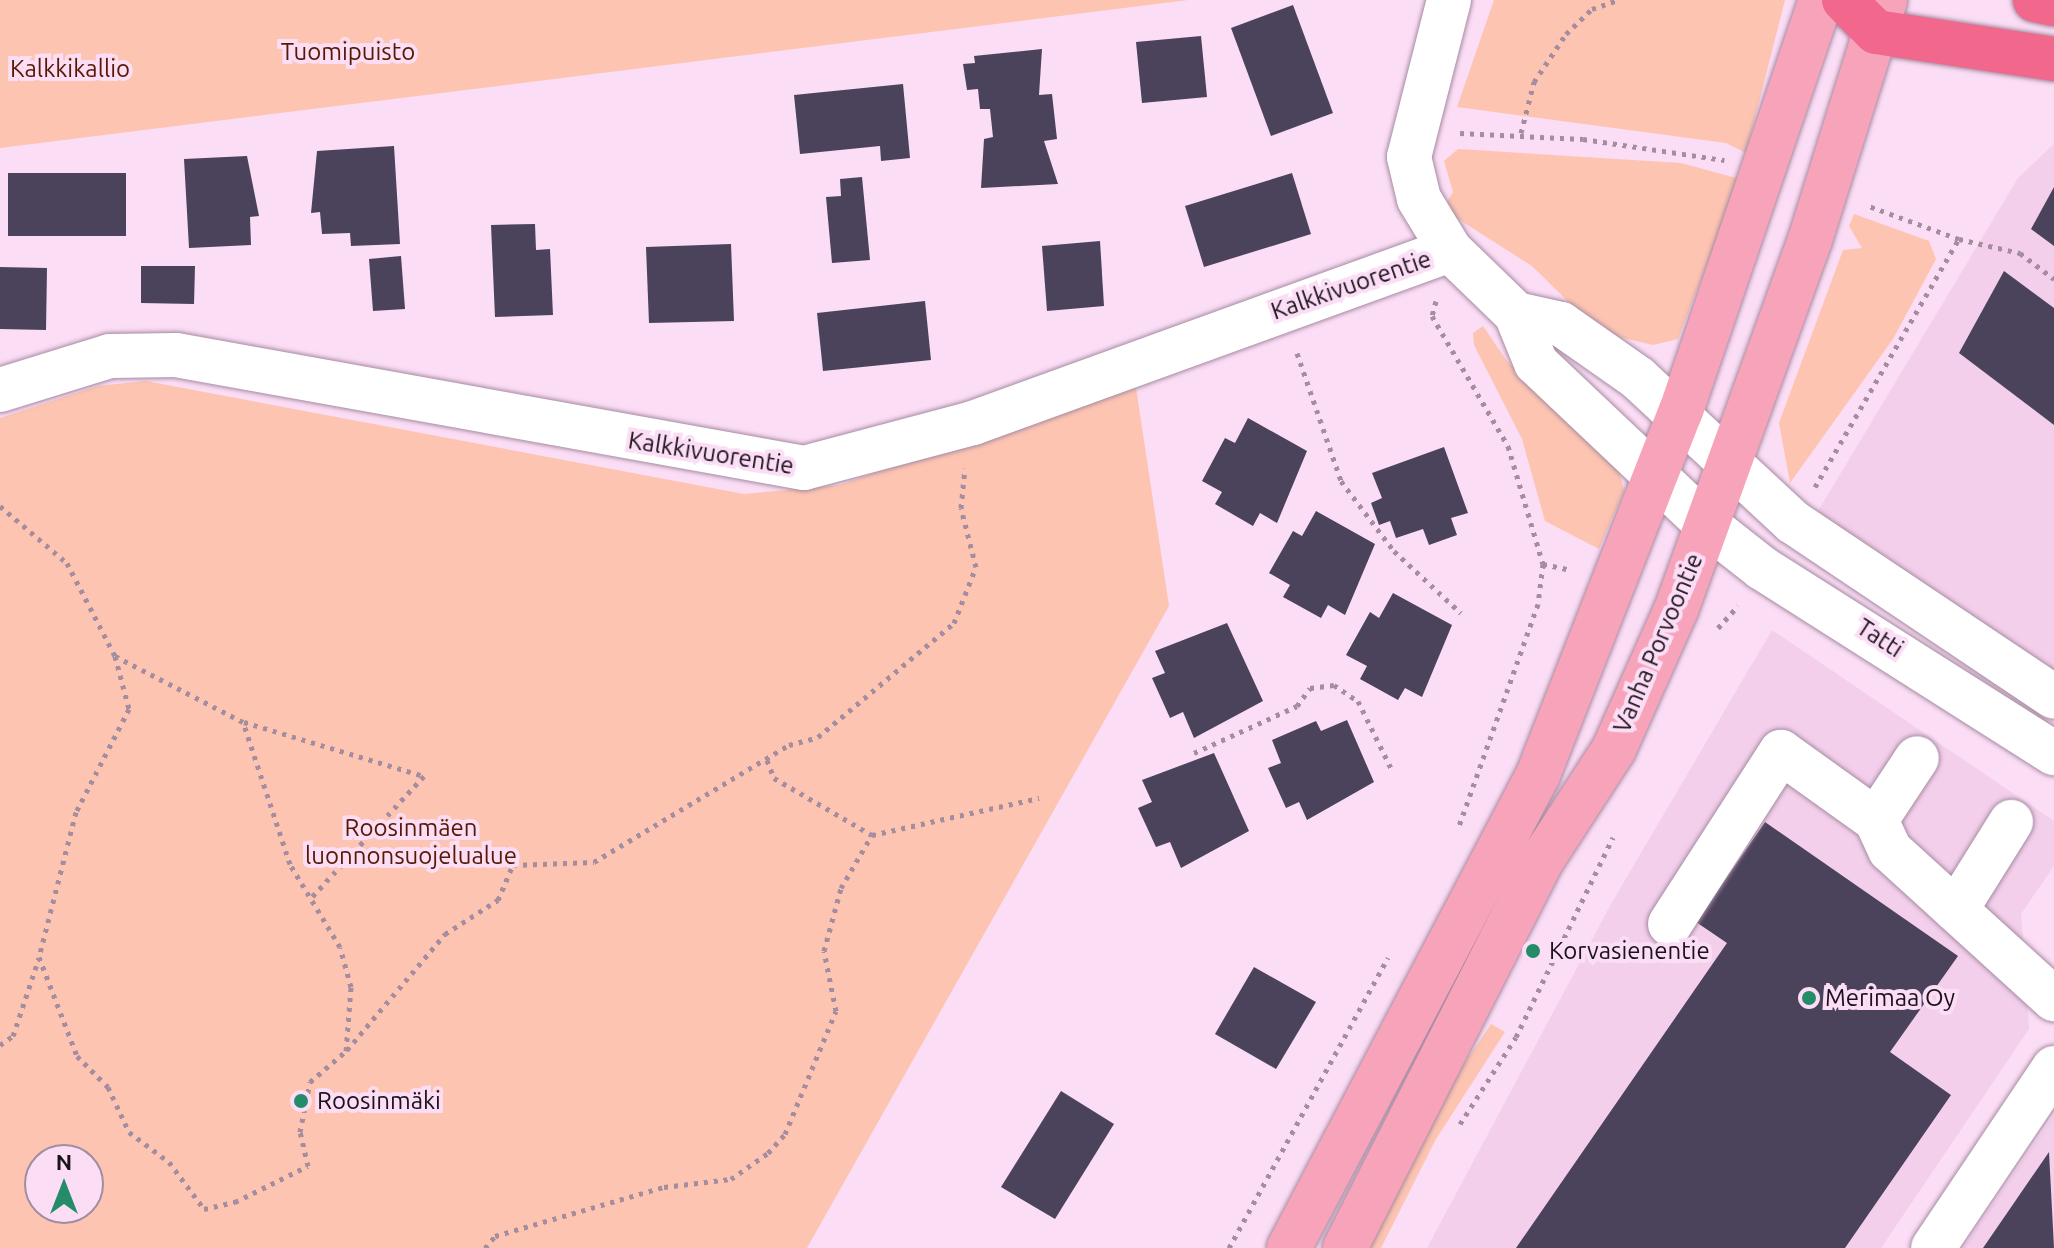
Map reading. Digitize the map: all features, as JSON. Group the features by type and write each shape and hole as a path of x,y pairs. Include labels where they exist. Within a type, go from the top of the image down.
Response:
{"highway":[{"path":"1844,0 1881,16 2054,59"},
{"path":"2035,0 2054,4"}],"main road":[{"path":"1289,1248 1523,808 1654,468 1681,411 1821,0"},
{"name":"Vanha Porvoontie","path":"1345,1248 1540,863 1614,749 1731,459 1881,16"}],"street":[{"path":"1447,1 1409,157 1419,199 1450,250"},
{"name":"Kalkkivuorentie","path":"0,390 110,356 176,355 804,468 973,423 1450,250 1516,314 1536,363 1654,468 1706,524"},
{"path":"1516,314 1561,324 1681,411 1731,459"},
{"name":"Tatti","path":"1731,459 1793,522 2054,697"},
{"name":"Tatti","path":"1706,524 1762,568 2054,753"},
{"path":"1670,924 1781,752 1876,820 1890,850 2054,999"},
{"path":"1876,820 1917,758"},
{"path":"1956,910 2011,822"},
{"path":"1933,1248 2054,1068"}],"path":[{"path":"1521,133 1534,82 1566,34 1592,9 1618,0"},
{"path":"1413,132 1521,133 1740,165"},
{"path":"1858,202 1959,239 2020,253 2054,279"},
{"path":"1793,522 1959,239"},
{"path":"1450,250 1432,316 1508,446 1543,564 1538,604 1471,777 1457,836"},
{"path":"1297,353 1341,481 1394,551 1461,613"},
{"path":"39,957 77,1056 108,1087 129,1132 169,1162 204,1209 235,1202 308,1166 300,1132 310,1082 346,1051 445,934 498,900 513,865 594,862 767,760 818,737 954,623 976,567 961,508 970,456"},
{"path":"0,506 67,563 115,656 129,709 76,812 39,957 13,1036 0,1045"},
{"path":"1543,564 1584,573"},
{"path":"1708,644 1762,568"},
{"path":"115,656 243,722 424,776 311,898"},
{"path":"1194,753 1297,706 1310,688 1334,685 1358,701 1391,768"},
{"path":"243,722 290,864 340,947 351,987 346,1051"},
{"path":"767,760 774,778 872,835 1039,798"},
{"path":"1451,1138 1516,1037 1619,825"},
{"path":"485,1248 495,1236 664,1187 731,1179 768,1153 785,1134 836,1011 824,951 841,888 872,835"},
{"path":"1229,1248 1390,954"}],"shaded area":[{"path":"2054,144 2054,673 1815,516 2018,178"},
{"path":"1772,630 2054,821 2054,866 2021,914 2029,1029 1881,1248 1427,1248 1611,904"},
{"path":"2054,1115 2054,1248 1963,1248"}],"green space":[{"path":"0,0 1188,0 0,148"},
{"path":"1494,0 1785,0 1746,153 1726,143 1457,107"},
{"path":"1458,149 1681,163 1740,179 1678,339 1653,345 1619,337 1586,319 1532,266 1455,217 1444,207 1453,192 1444,161"},
{"path":"1854,214 1929,241 1936,259 1893,339 1790,483 1779,423 1843,250 1862,248 1849,226"},
{"path":"1483,326 1507,361 1619,469 1624,491 1599,549 1545,521 1522,439 1474,345 1473,333"},
{"name":"Roosinmäen luonnonsuojelualue","path":"146,381 744,494 840,485 1135,381 1169,606 807,1248 0,1248 0,418 98,386"},
{"path":"1491,1024 1505,1032 1436,1139 1381,1248 1363,1248 1442,1097"}],"building":[{"path":"1293,5 1333,113 1271,136 1231,28"},
{"path":"1201,36 1207,97 1142,103 1136,42"},
{"path":"1042,49 1039,95 1052,94 1057,139 1044,141 1058,184 981,188 984,139 993,137 990,109 980,109 978,89 967,90 963,64 975,63 974,56"},
{"path":"903,84 910,158 881,161 880,146 800,154 794,95"},
{"path":"394,146 400,244 351,246 350,233 322,234 320,212 311,213 317,151"},
{"path":"247,156 259,216 250,217 251,245 189,248 184,159"},
{"path":"8,173 126,173 126,236 8,236"},
{"path":"1292,173 1311,234 1204,267 1185,206"},
{"path":"862,177 870,260 832,263 826,197 841,196 840,179"},
{"path":"2054,187 2054,246 2031,229"},
{"path":"535,224 536,250 550,249 553,315 495,317 491,225"},
{"path":"1100,241 1104,306 1047,311 1042,246"},
{"path":"731,244 734,321 649,323 646,247"},
{"path":"401,256 405,309 373,311 369,259"},
{"path":"141,266 195,266 194,304 141,303"},
{"path":"0,267 47,268 46,330 0,329"},
{"path":"2004,271 2054,308 2054,425 1959,353"},
{"path":"925,301 931,360 823,371 817,313"},
{"path":"1248,418 1307,451 1277,523 1260,513 1253,526 1215,504 1222,492 1202,481 1225,438 1235,443"},
{"path":"1444,447 1468,513 1451,518 1457,535 1429,545 1423,529 1396,538 1390,521 1379,525 1371,503 1382,498 1372,473"},
{"path":"1316,511 1375,544 1345,615 1328,605 1321,618 1283,597 1290,585 1269,573 1293,531 1302,536"},
{"path":"1393,593 1452,625 1422,697 1405,688 1398,700 1360,679 1367,666 1346,655 1370,612 1379,618"},
{"path":"1227,623 1263,701 1194,738 1183,712 1170,718 1152,678 1165,673 1155,651"},
{"path":"1347,720 1374,782 1307,820 1299,802 1286,808 1268,768 1281,763 1272,740 1316,721 1321,731"},
{"path":"1214,753 1249,831 1181,868 1170,842 1156,847 1138,808 1152,802 1142,780"},
{"name":"Merimaa Oy","path":"1765,822 1958,956 1890,1052 1951,1095 1845,1248 1516,1248 1727,943 1696,922"},
{"path":"1254,967 1316,1002 1276,1069 1215,1034"},
{"path":"1061,1091 1114,1124 1055,1219 1001,1187"},
{"path":"2049,1152 2054,1248 1983,1248"}],"place":[{"name":"Korvasienentie","path":"1533,951"},
{"name":"Merimaa Oy","path":"1809,998"},
{"name":"Roosinmäki","path":"301,1101"}],"park label":[{"name":"Tuomipuisto","path":"348,52"},
{"name":"Kalkkikallio","path":"70,69"}]}
